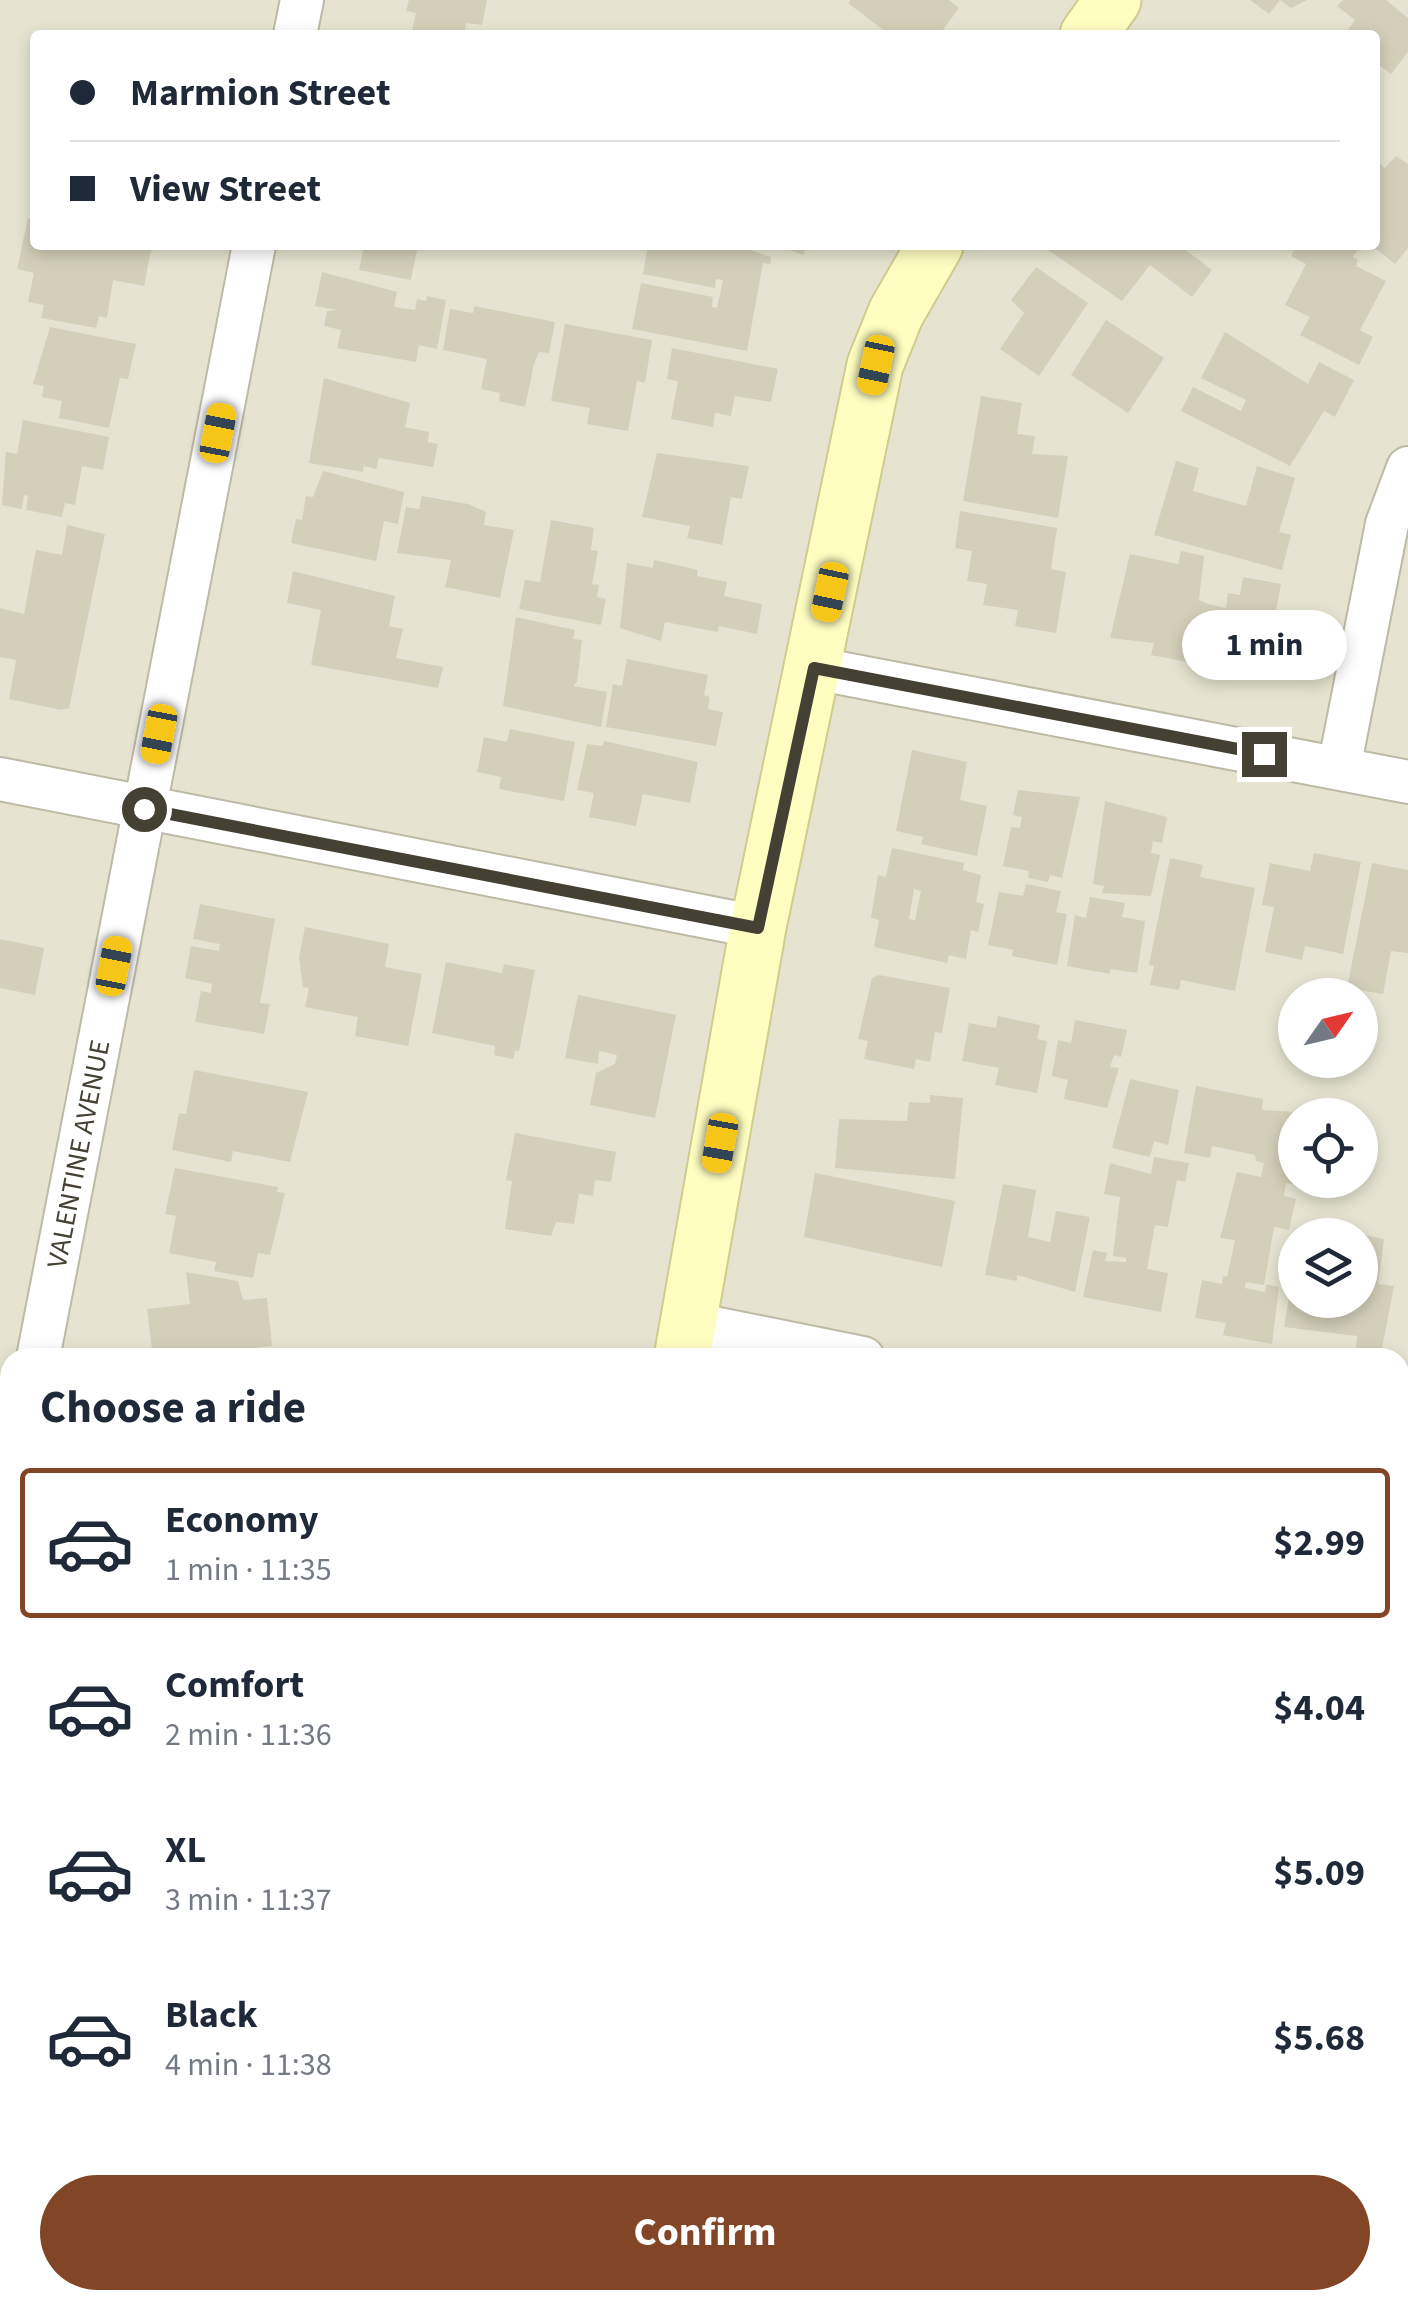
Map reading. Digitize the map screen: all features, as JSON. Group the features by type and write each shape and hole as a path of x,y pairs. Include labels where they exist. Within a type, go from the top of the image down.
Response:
{"street":[{"path":"296,30 302,0"},
{"path":"1092,30 1113,0"},
{"name":"VALENTINE AVENUE","path":"40,1348 253,250"},
{"path":"764,1348 685,1340 758,928 876,365 896,314 932,250"},
{"path":"1339,768 1386,524 1408,468"},
{"path":"814,668 1408,782"},
{"path":"0,779 758,928"}],"shaded area":[{"path":"0,0 1408,0 1408,1348 0,1348"}],"building":[{"path":"409,0 487,0 482,25 466,23 465,30 412,30 416,13 406,11"},
{"path":"949,0 959,8 943,30 883,30 848,3"},
{"path":"1250,0 1280,0 1269,14"},
{"path":"1280,0 1307,0 1291,8"},
{"path":"1343,0 1386,0 1408,18 1408,52 1391,74 1380,66 1380,30 1348,30 1355,20 1337,6"},
{"path":"1396,156 1408,164 1408,248 1395,264 1377,250 1380,164 1385,168"},
{"path":"28,218 30,250 151,250 144,286 113,280 107,318 99,316 96,328 41,318 44,305 28,302 34,273 17,269"},
{"path":"363,250 417,250 411,280 359,270"},
{"path":"647,250 750,250 771,257 770,264 763,263 747,351 632,329 641,283 713,297 712,307 717,308 723,280 716,279 715,288 643,274"},
{"path":"1048,250 1186,250 1212,270 1192,297 1150,265 1122,301"},
{"path":"1294,250 1358,250 1353,257 1358,260 1356,266 1386,281 1360,330 1373,337 1359,365 1300,335 1310,317 1285,305 1306,264 1291,256"},
{"path":"1036,267 1088,303 1039,376 1000,349 1024,313 1011,300"},
{"path":"322,272 397,292 394,307 415,310 417,299 426,301 427,296 446,300 437,349 419,345 416,362 337,348 341,330 324,326 327,311 337,310 315,306"},
{"path":"474,306 555,322 549,353 539,352 534,364 525,407 499,401 500,393 481,389 487,359 443,350 450,309 473,313"},
{"path":"1106,320 1164,358 1128,413 1071,375"},
{"path":"565,324 652,340 645,383 637,381 628,431 587,424 590,408 551,401"},
{"path":"50,327 136,344 128,379 120,378 109,428 59,418 62,401 42,397 44,386 33,384"},
{"path":"1225,332 1308,384 1319,362 1354,380 1335,417 1324,411 1290,466 1181,411 1193,387 1241,411 1246,400 1201,378"},
{"path":"672,348 778,369 771,402 735,396 731,416 715,413 713,427 671,419 678,381 667,379"},
{"path":"324,378 410,403 405,427 429,432 428,442 438,444 433,467 379,458 376,469 364,466 363,472 309,463"},
{"path":"981,396 1022,403 1017,434 1035,436 1032,454 1068,456 1058,518 963,501"},
{"path":"23,420 109,437 103,470 82,466 75,505 65,503 62,517 26,510 28,496 24,495 22,509 2,505 6,452 17,454"},
{"path":"657,453 749,466 742,499 731,497 722,545 687,538 690,526 642,517"},
{"path":"1176,461 1199,468 1193,491 1246,506 1257,466 1295,478 1279,532 1291,535 1282,570 1154,535"},
{"path":"323,471 404,492 398,524 384,521 376,561 291,543 296,519 302,520 306,496 313,497"},
{"path":"422,496 468,504 486,512 484,525 514,530 500,598 445,587 451,560 397,553 406,507 419,509"},
{"path":"960,511 1057,528 1051,569 1066,572 1056,633 1015,626 1018,610 983,605 987,584 967,581 972,551 955,548"},
{"path":"551,520 594,528 591,550 598,551 592,584 599,585 597,597 606,599 601,625 519,609 525,580 540,582"},
{"path":"67,525 105,534 69,708 61,710 9,699 16,660 0,657 0,608 24,614 36,550 62,555"},
{"path":"1181,551 1204,556 1199,600 1208,604 1226,608 1228,593 1240,595 1243,577 1281,584 1275,617 1247,611 1246,622 1222,618 1217,647 1210,646 1209,657 1199,655 1198,664 1151,655 1154,643 1110,638 1130,554 1178,564"},
{"path":"654,560 698,570 697,576 727,582 724,596 762,604 757,634 719,626 718,632 665,622 661,641 620,628 627,563 653,568"},
{"path":"293,571 395,596 389,626 403,629 396,658 443,667 438,688 311,665 321,610 287,603"},
{"path":"516,617 575,630 573,639 582,640 577,682 573,686 607,692 601,727 503,706"},
{"path":"627,659 708,675 704,695 710,697 708,709 723,712 716,746 606,727 613,684 622,686"},
{"path":"510,729 575,742 564,801 499,789 501,777 477,772 484,737 507,742"},
{"path":"604,741 698,762 690,803 643,794 636,826 589,817 594,793 577,790 587,744 603,746"},
{"path":"912,750 967,762 960,800 987,806 977,856 921,844 923,837 896,831"},
{"path":"1018,790 1080,797 1062,878 1050,875 1048,882 1028,878 1029,871 1003,866 1011,827 1020,828 1022,817 1013,815"},
{"path":"1105,801 1167,817 1162,843 1153,841 1151,853 1160,855 1151,896 1102,893 1104,886 1093,884"},
{"path":"892,848 964,863 963,870 981,875 976,902 984,904 978,932 971,930 966,959 949,955 947,963 874,947 879,920 871,918 878,875 886,877","holes":["914,889 921,891 915,920 909,919"]},
{"path":"1314,853 1361,862 1343,954 1305,946 1302,960 1265,952 1274,907 1262,905 1270,863 1310,871"},
{"path":"1170,858 1203,865 1200,877 1255,888 1235,991 1181,980 1179,990 1150,985 1154,966 1149,965"},
{"path":"1372,863 1408,870 1408,953 1391,951 1383,994 1378,993 1378,978 1349,978"},
{"path":"1026,884 1061,891 1056,912 1067,914 1057,965 1012,956 1013,950 988,945 999,892 1023,896"},
{"path":"1090,897 1125,903 1122,917 1145,921 1137,973 1111,969 1110,974 1067,966 1075,915 1086,918"},
{"path":"200,904 275,919 260,1003 270,1004 264,1034 195,1022 201,991 211,993 212,984 185,978 191,946 219,951 220,944 193,939"},
{"path":"305,927 389,944 385,967 422,974 408,1046 355,1036 358,1017 305,1007 309,988 303,987 299,957"},
{"path":"0,939 44,948 35,995 0,988"},
{"path":"446,962 502,973 504,964 535,970 519,1051 515,1051 513,1059 494,1055 495,1046 432,1033"},
{"path":"879,975 950,988 942,1033 935,1032 930,1062 916,1059 914,1069 864,1059 868,1041 858,1039 872,978"},
{"path":"578,995 676,1015 655,1118 590,1105 596,1073 615,1064 617,1055 599,1051 598,1064 565,1058"},
{"path":"998,1016 1040,1025 1037,1039 1047,1041 1037,1093 995,1085 999,1068 962,1061 969,1023 996,1028"},
{"path":"1075,1020 1127,1030 1121,1057 1114,1055 1110,1067 1119,1068 1107,1108 1064,1099 1068,1080 1052,1076 1058,1040 1071,1043"},
{"path":"194,1070 308,1092 290,1162 233,1151 231,1162 172,1150 179,1113 186,1114"},
{"path":"1130,1079 1179,1090 1168,1145 1154,1141 1150,1157 1112,1148"},
{"path":"1196,1086 1263,1099 1262,1110 1278,1111 1278,1198 1296,1199 1292,1218 1278,1218 1278,1228 1274,1227 1264,1285 1246,1282 1245,1288 1265,1292 1266,1284 1278,1287 1272,1344 1223,1335 1226,1323 1195,1318 1202,1280 1222,1284 1223,1276 1227,1277 1235,1240 1220,1238 1237,1172 1261,1177 1264,1163 1256,1161 1255,1155 1212,1146 1210,1158 1184,1153"},
{"path":"930,1095 963,1098 955,1179 835,1168 839,1119 907,1121 909,1102 930,1103"},
{"path":"515,1133 616,1152 611,1182 595,1180 593,1196 579,1194 574,1224 556,1222 551,1236 505,1229 512,1181 506,1180"},
{"path":"1154,1157 1189,1163 1185,1182 1177,1180 1168,1227 1155,1225 1147,1269 1168,1273 1161,1312 1083,1297 1093,1250 1107,1253 1105,1261 1126,1262 1126,1258 1113,1256 1120,1197 1104,1194 1110,1163 1151,1174"},
{"path":"175,1168 278,1187 277,1192 285,1193 270,1255 258,1253 253,1278 214,1271 216,1262 169,1253 176,1216 165,1214"},
{"path":"815,1173 955,1201 942,1267 804,1237"},
{"path":"1003,1184 1036,1190 1028,1237 1050,1242 1056,1211 1090,1217 1075,1292 1017,1275 1017,1281 985,1275"},
{"path":"1378,1238 1384,1239 1378,1284"},
{"path":"186,1272 238,1281 243,1300 267,1298 272,1346 152,1348 147,1309 190,1304"},
{"path":"1378,1284 1394,1286 1382,1348 1356,1348 1357,1336 1284,1327 1286,1318 1378,1318"}],"route":[{"path":"144,809 758,928 814,668 1264,754"}]}
